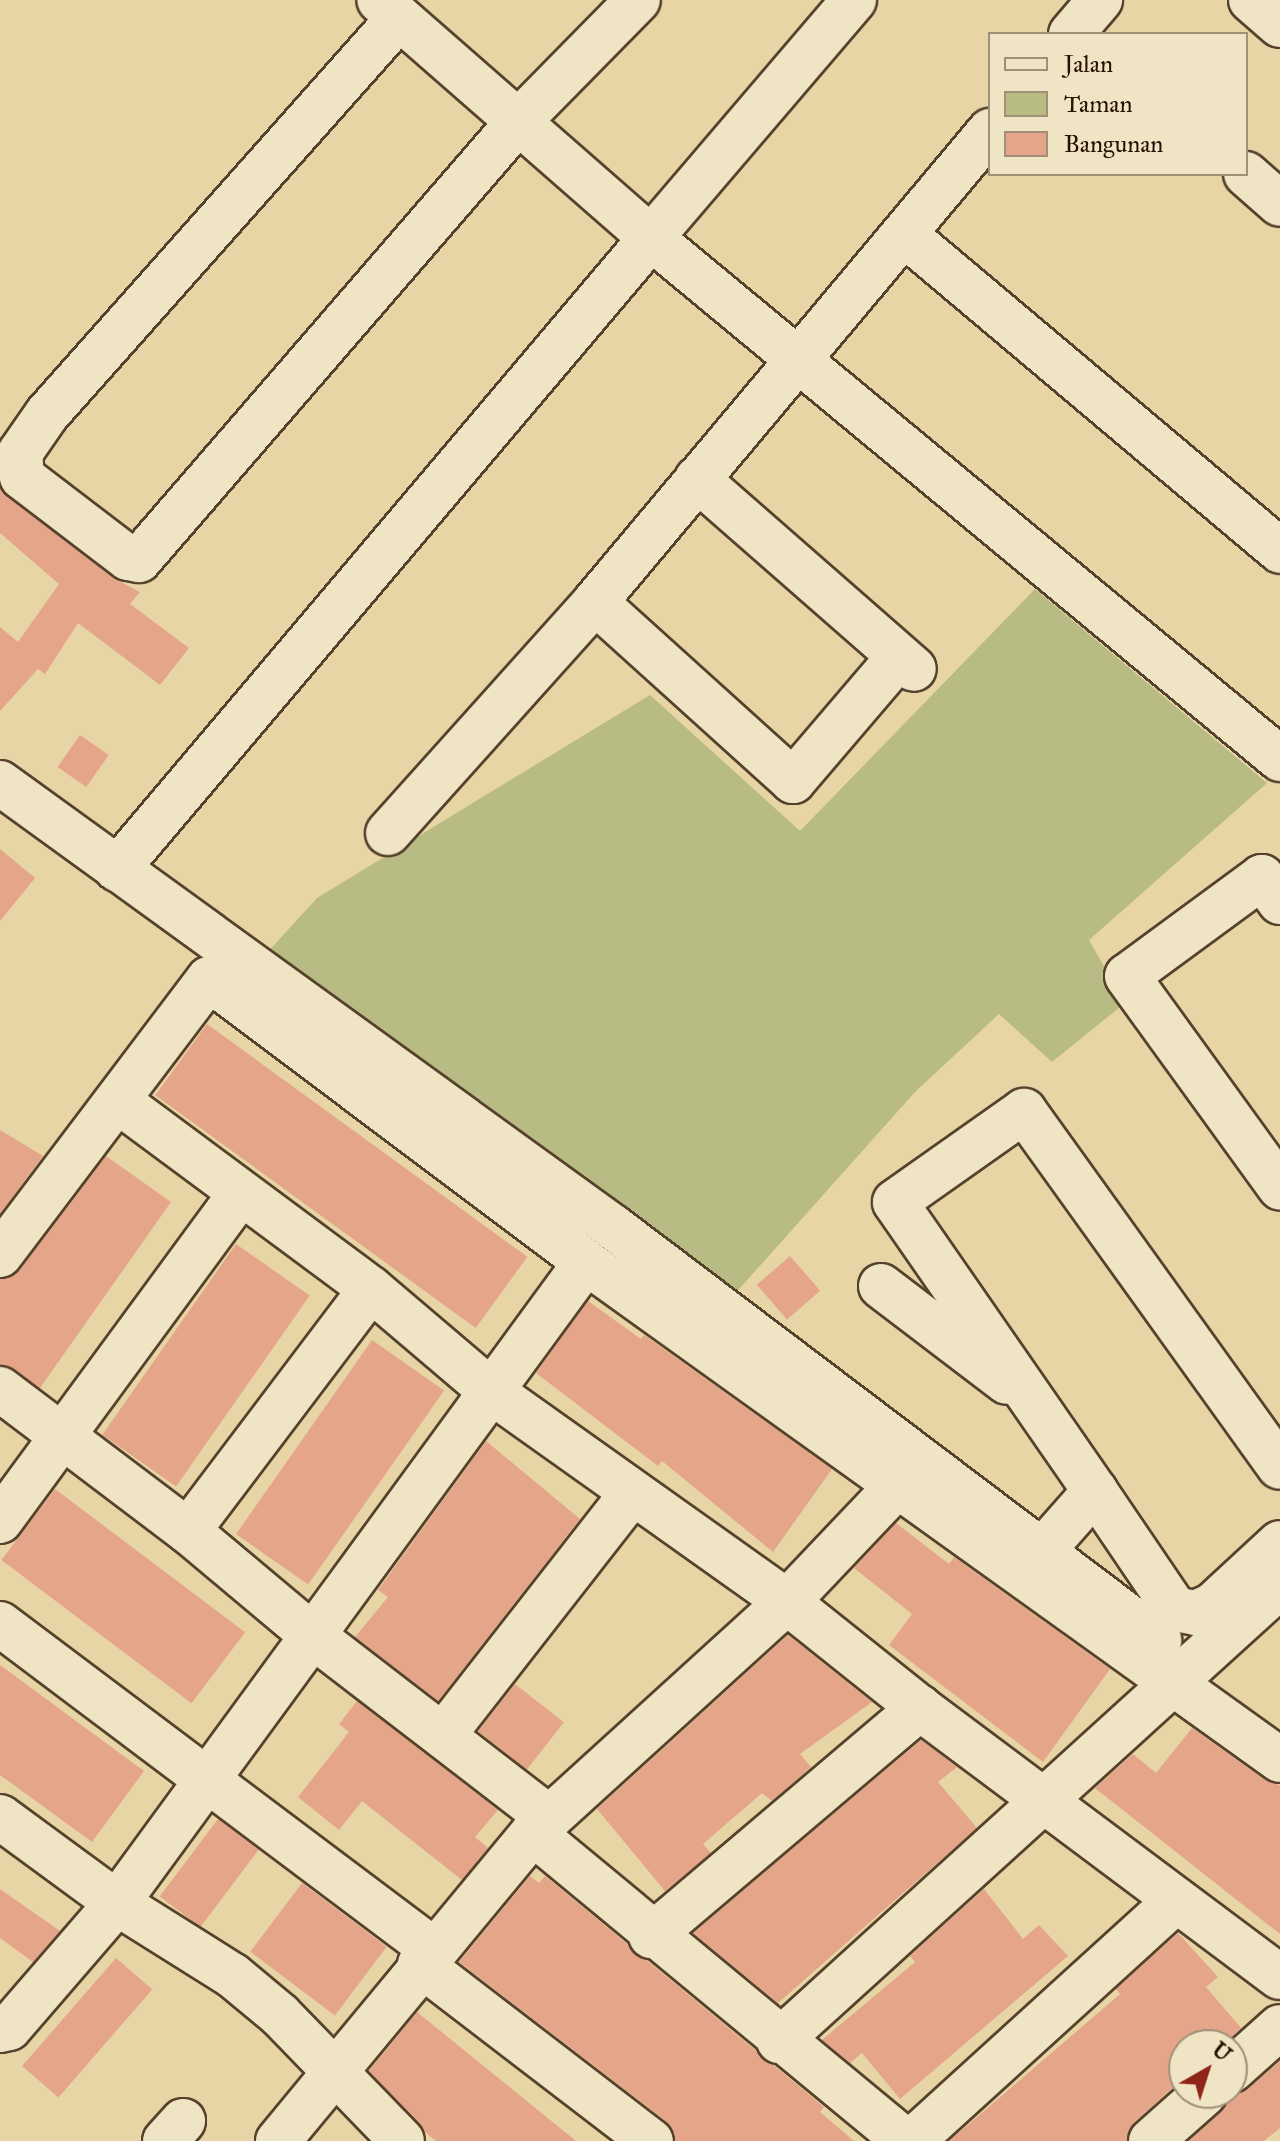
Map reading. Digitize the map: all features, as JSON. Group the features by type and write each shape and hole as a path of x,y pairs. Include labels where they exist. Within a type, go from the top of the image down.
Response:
{"street":[{"path":"638,0 518,122 139,560 114,549 22,477 20,453 47,414 389,9 518,122 651,238 1280,759"},
{"path":"117,869 854,0"},
{"path":"1251,0 1280,25"},
{"path":"388,833 595,602 988,133"},
{"path":"1248,176 1280,204"},
{"path":"904,234 1280,551"},
{"path":"595,602 793,781 906,663 697,479"},
{"path":"0,783 613,1227 911,1473 1180,1675 1280,1727"},
{"path":"1280,902 1262,877 1127,976 1280,1187"},
{"path":"0,1255 209,979 586,1262 911,1473 1043,1550 1180,1675 1280,1760"},
{"path":"118,1101 371,1289 492,1392 787,1602 920,1708 1175,1902 1280,1977"},
{"path":"1280,1467 1024,1111 895,1202 1041,1408 1175,1609 1196,1613 1213,1605 1280,1543"},
{"path":"0,1521 240,1194"},
{"path":"0,2030 9,2028 117,1903 586,1262"},
{"path":"881,1286 1041,1408"},
{"path":"188,1531 371,1289"},
{"path":"0,1389 62,1439 188,1531 313,1636 444,1734 541,1825 651,1936 905,2141"},
{"path":"278,2141 426,1957 541,1825 787,1602 911,1473"},
{"path":"1043,1550 1095,1491"},
{"path":"444,1734 632,1493"},
{"path":"779,2041 1280,1586"},
{"path":"0,1624 205,1780 256,1813 651,2141"},
{"path":"651,1936 920,1708"},
{"path":"0,1817 117,1903 232,1975 334,2069 402,2141"},
{"path":"912,2141 1175,1902"},
{"path":"1248,2056 1280,2027"},
{"path":"1151,2141 1187,2109"}],"green space":[{"path":"1035,589 1267,783 1089,940 1125,1003 1052,1062 999,1014 915,1092 732,1297 265,955 317,898 650,695 800,831"}],"building":[{"path":"0,489 113,578 140,592 130,604 189,648 160,685 78,623 45,674 38,669 0,711 0,627 18,642 59,584 0,533"},
{"path":"80,735 109,755 86,787 58,767"},
{"path":"0,849 35,878 0,921"},
{"path":"207,1024 527,1257 476,1328 155,1095"},
{"path":"0,1130 43,1156 0,1214"},
{"path":"106,1156 171,1202 40,1388 0,1365 0,1279 20,1270"},
{"path":"236,1244 310,1296 176,1486 102,1435"},
{"path":"790,1256 820,1291 787,1320 757,1285"},
{"path":"588,1301 641,1339 644,1335 832,1469 773,1552 662,1461 658,1466 536,1373"},
{"path":"372,1340 444,1390 308,1585 236,1534"},
{"path":"486,1441 580,1519 438,1701 355,1637 388,1597 378,1590"},
{"path":"55,1489 245,1632 192,1703 1,1560"},
{"path":"896,1523 949,1564 954,1557 1110,1669 1043,1762 889,1645 912,1614 854,1568"},
{"path":"788,1635 872,1702 800,1754 811,1767 772,1801 762,1793 703,1844 711,1853 665,1891 597,1809"},
{"path":"0,1665 144,1771 92,1842 0,1775"},
{"path":"515,1684 564,1722 527,1769 478,1731"},
{"path":"357,1701 498,1810 475,1837 488,1848 462,1880 362,1801 339,1830 298,1797 349,1732 339,1724"},
{"path":"1192,1728 1265,1780 1280,1785 1280,1934 1095,1788 1133,1754 1156,1773"},
{"path":"921,1740 957,1767 938,1782 977,1828 778,2003 693,1933"},
{"path":"218,1819 259,1850 200,1927 160,1896"},
{"path":"530,1876 539,1883 545,1876 824,2107 820,2112 854,2141 675,2141 666,2121 459,1962"},
{"path":"302,1883 387,1947 335,2015 250,1952"},
{"path":"0,1889 60,1931 33,1962 0,1938"},
{"path":"984,1889 1023,1939 1039,1925 1068,1956 900,2099 862,2053 850,2063 822,2040 915,1962 910,1956"},
{"path":"1178,1933 1218,1977 1206,1987 1241,2028 1168,2029 1168,2092 1134,2122 1127,2141 949,2141 1120,1994 1116,1989"},
{"path":"116,1958 152,1989 58,2097 22,2066"},
{"path":"417,2012 576,2141 436,2141 369,2071"},
{"path":"1280,2061 1280,2128 1264,2141 1189,2141 1223,2109 1248,2109 1248,2089"}]}
